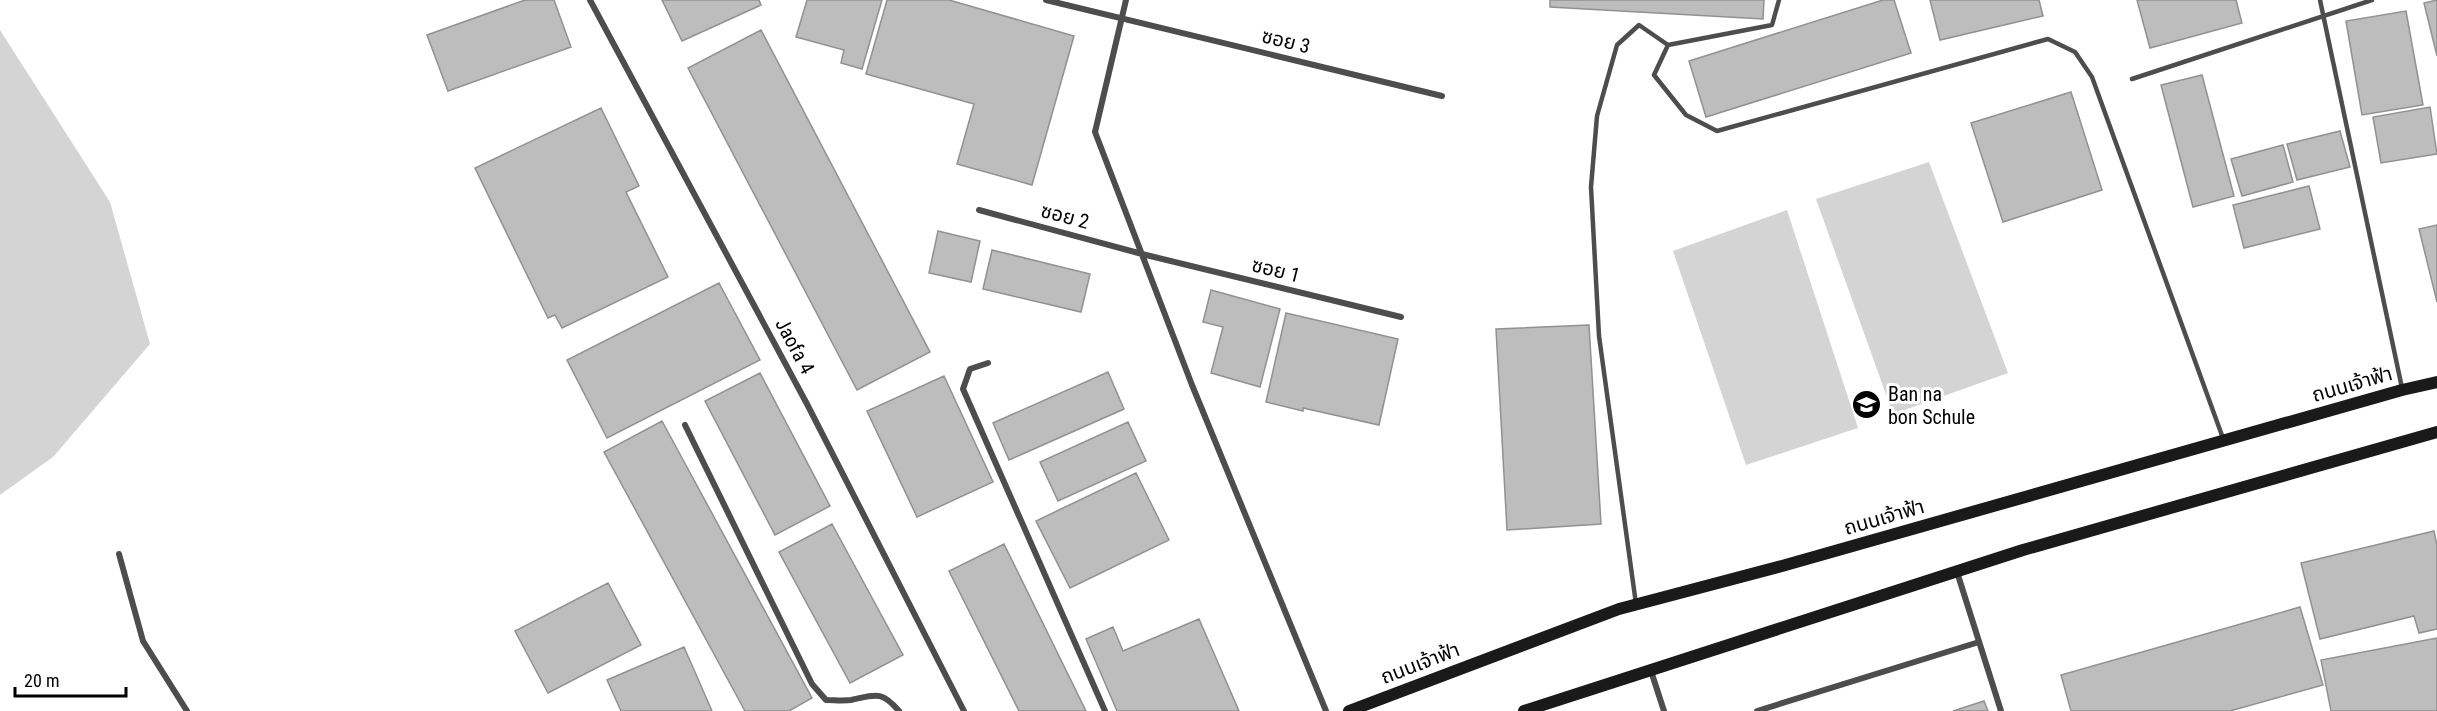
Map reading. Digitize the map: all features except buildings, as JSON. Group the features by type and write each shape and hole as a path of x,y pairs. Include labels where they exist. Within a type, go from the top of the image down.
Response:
{"main road":[{"name":"ถนนเจ้าฟ้า","path":"1349,711 1619,609 1793,563 2437,382"},
{"path":"1524,711 2023,550 2437,432"}],"street":[{"name":"Jaofa 4","path":"590,0 807,404 964,711"},
{"name":"ซอย 3","path":"1046,0 1442,96"},
{"path":"1126,0 1095,132 1192,385 1326,711"},
{"name":"ซอย 2","path":"979,210 1142,254"},
{"name":"ซอย 1","path":"1142,254 1401,317"},
{"path":"988,363 970,369 963,389 1105,711"},
{"path":"685,425 813,684 826,700 849,700 873,694 888,699 899,711"},
{"path":"119,554 143,641 187,711"},
{"path":"1957,572 2001,711"},
{"path":"1757,711 1979,642"},
{"path":"1650,670 1664,711"}],"lane":[{"path":"1636,604 1599,336 1591,188 1597,117 1617,45 1639,25 1668,45 1772,25 1779,0"},
{"path":"2320,0 2325,15 2402,390"},
{"path":"2132,79 2372,0"},
{"path":"1668,45 1654,75 1686,116 1717,131 2048,39 2075,52 2092,77 2224,441"}],"shaded area":[{"path":"0,30 110,202 150,344 53,457 0,495"},
{"path":"1929,162 2008,373 1893,414 1816,199"},
{"path":"1787,210 1858,428 1746,465 1673,251"}],"place":[{"name":"Ban na bon Schule","path":"1867,405"}]}
